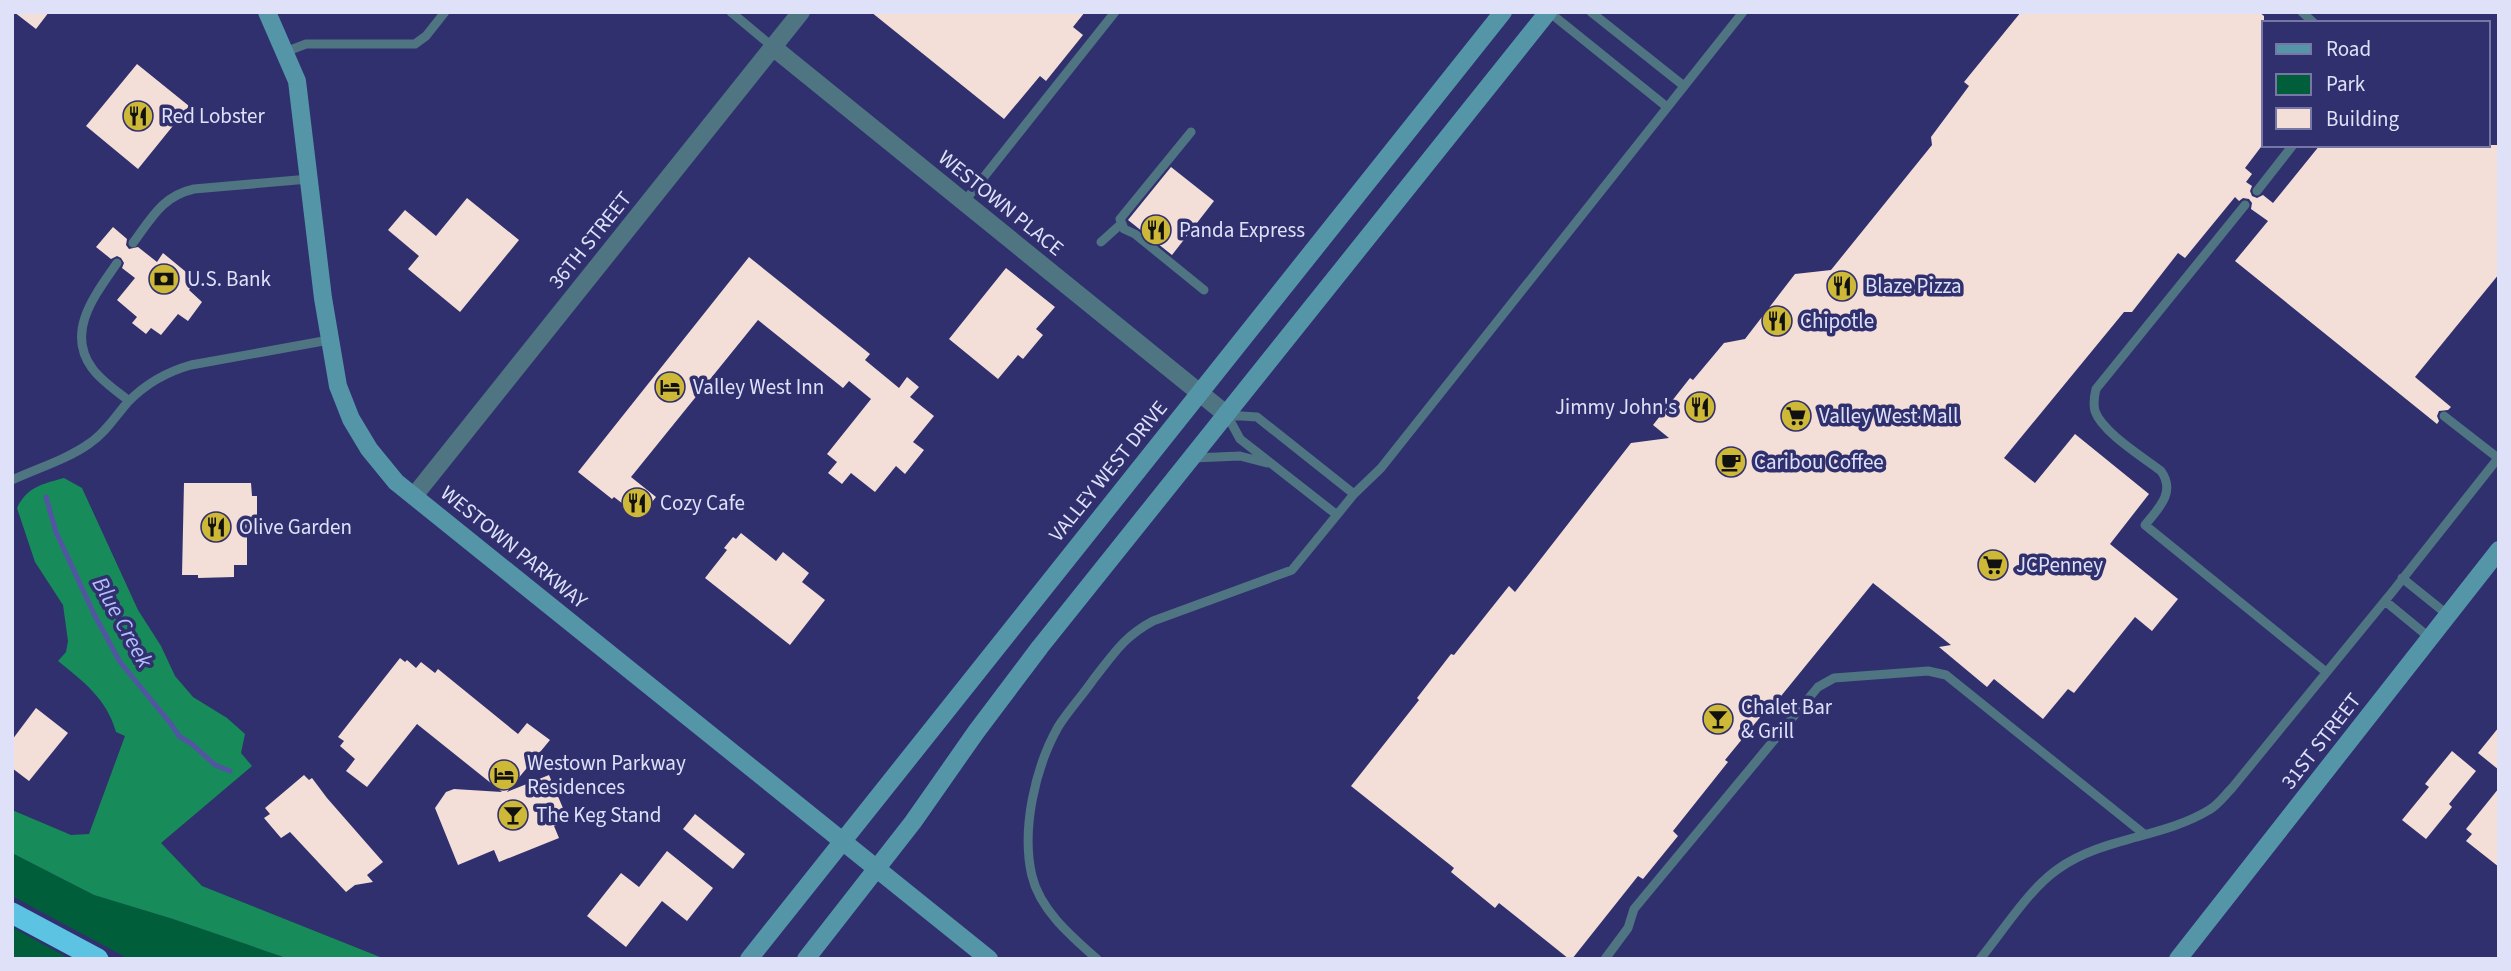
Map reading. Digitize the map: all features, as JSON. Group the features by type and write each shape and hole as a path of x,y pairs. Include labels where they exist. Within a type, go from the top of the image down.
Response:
{"highway":[{"path":"12,913 98,959"}],"main road":[{"name":"WESTOWN PARKWAY","path":"267,12 297,81 338,386 369,449 396,482 989,959"},
{"name":"VALLEY WEST DRIVE","path":"749,959 1503,12"},
{"path":"806,959 1040,648 1548,12"},
{"name":"31ST STREET","path":"2178,959 2499,550"}],"street":[{"name":"36TH STREET","path":"414,496 801,12"},
{"name":"WESTOWN PLACE","path":"774,48 1227,415"}],"lane":[{"path":"285,52 306,44 415,44 426,36 445,12"},
{"path":"731,12 774,48"},
{"path":"964,202 1115,12"},
{"path":"1548,12 1667,107"},
{"path":"1591,12 1684,86"},
{"path":"1097,959 1068,933 1048,907 1032,879 1027,840 1033,801 1044,760 1060,725 1119,646 1134,631 1153,621 1293,570 1354,494 1381,468 1743,12"},
{"path":"1191,132 1120,219 1121,224 1204,290"},
{"path":"2257,191 2291,147"},
{"path":"133,243 169,198 180,192 194,188 309,179"},
{"path":"2245,205 2096,390 2093,401 2095,412 2102,424 2161,471 2166,479 2168,487 2163,502 2145,525 2326,672"},
{"path":"1101,242 1121,224"},
{"path":"117,264 84,314 82,338 93,370 129,401"},
{"path":"12,480 90,443 109,426 129,401 150,383 171,371 330,340"},
{"path":"1227,415 1257,417 1354,494"},
{"path":"1227,415 1240,439 1337,515"},
{"path":"1980,959 2030,897 2057,869 2097,850 2182,824 2212,809 2232,788 2385,601 2498,457 2444,416"},
{"path":"1193,458 1240,456 1273,465"},
{"path":"2402,578 2448,615"},
{"path":"2385,601 2430,638"},
{"path":"1605,959 1628,928 1634,909 1818,687 1834,678 1928,671 1946,675 2144,834"}],"green space":[{"path":"64,478 82,488 138,610 161,646 175,676 193,697 227,718 245,734 241,753 252,766 161,843 202,886 385,959 289,959 94,895 12,853 12,810 71,835 89,834 125,736 116,732 107,710 93,692 58,661 66,652 68,641 63,605 35,562 17,508 30,491"},
{"path":"12,853 94,895 289,959 129,959 12,896"},
{"path":"12,927 19,931 70,959 12,959"}],"building":[{"path":"14,12 49,12 36,29"},
{"path":"871,12 1085,12 1073,27 1083,35 1046,81 1040,76 1004,119"},
{"path":"2021,12 2259,12 2264,16 2262,146 2245,168 2252,174 2246,182 2252,186 2252,196 2257,198 2263,195 2273,203 2318,147 2499,145 2499,274 2415,377 2451,407 2439,411 2437,424 2235,261 2268,221 2251,209 2252,203 2249,199 2243,198 2239,201 2235,197 2185,258 2178,253 2132,312 2124,312 2004,458 2035,483 2075,434 2149,494 2110,544 2178,599 2152,631 2135,617 2074,693 2068,689 2043,719 1994,679 1987,687 1939,647 1951,645 1873,583 1768,712 1766,710 1725,760 1728,762 1673,831 1678,836 1643,879 1638,876 1572,959 1569,959 1499,903 1495,908 1451,872 1454,868 1351,786 1419,700 1417,698 1451,654 1454,655 1509,586 1515,592 1631,443 1669,438 1653,425 1690,378 1693,380 1724,343 1745,339 1795,274 1831,270 1932,145 1931,137 1969,86 1964,82"},
{"name":"Red Lobster","path":"137,64 189,106 138,169 86,126"},
{"path":"1171,167 1214,201 1172,255 1128,220"},
{"path":"467,198 519,240 460,312 408,269 419,256 388,230 405,210 436,236"},
{"name":"U.S. Bank","path":"113,227 127,239 126,245 129,249 138,247 157,262 163,253 197,281 189,290 202,302 188,321 178,314 161,335 151,328 146,334 132,323 137,317 117,300 135,278 122,268 124,263 121,258 117,256 111,259 96,247"},
{"name":"Valley West Inn","path":"749,257 870,354 865,360 899,388 907,377 919,387 910,397 934,416 913,442 924,450 905,474 896,466 875,492 851,473 842,484 828,473 837,462 827,454 871,399 849,381 843,388 758,320 631,477 656,497 640,517 578,472"},
{"path":"1006,268 1055,307 1036,329 1043,335 1023,359 1018,355 998,379 949,339"},
{"name":"Olive Garden","path":"184,483 251,483 252,496 257,496 257,520 251,520 251,534 247,534 247,565 234,565 234,577 198,578 198,575 182,575"},
{"path":"741,533 776,561 783,552 809,573 802,582 825,600 790,645 705,578 727,550 724,548 733,537 736,539"},
{"name":"Westown Parkway Residences","path":"400,658 416,668 421,662 435,673 438,669 518,734 527,723 550,740 507,792 549,775 568,820 554,826 559,838 499,862 494,850 458,865 435,808 446,792 454,789 502,792 417,724 367,787 346,771 355,759 340,746 344,741 338,737"},
{"path":"36,708 68,733 29,781 12,768 12,740"},
{"path":"2499,727 2499,770 2478,753"},
{"path":"2452,751 2476,771 2449,804 2452,807 2426,839 2402,820 2429,787 2425,784"},
{"path":"304,775 309,780 312,778 383,862 367,875 373,882 355,885 346,892 290,832 281,838 264,818 270,814 265,808"},
{"path":"2499,788 2499,867 2466,841 2472,834 2466,829"},
{"path":"695,814 745,854 733,869 683,829"},
{"path":"667,851 713,888 687,921 662,901 626,947 587,916 621,873 639,887"}],"waterway":[{"name":"Blue Creek","path":"46,497 56,532 94,614 120,662 179,736 215,765 230,771"}],"place":[{"name":"Red Lobster","path":"138,116"},
{"name":"Panda Express","path":"1156,230"},
{"name":"U.S. Bank","path":"164,279"},
{"name":"Blaze Pizza","path":"1842,286"},
{"name":"Chipotle","path":"1777,321"},
{"name":"Valley West Inn","path":"670,387"},
{"name":"Jimmy John's","path":"1700,407"},
{"name":"Valley West Mall","path":"1796,416"},
{"name":"Caribou Coffee","path":"1731,462"},
{"name":"Cozy Cafe","path":"637,503"},
{"name":"Olive Garden","path":"216,527"},
{"name":"JCPenney","path":"1993,565"},
{"name":"Chalet Bar & Grill","path":"1718,719"},
{"name":"Westown Parkway Residences","path":"504,775"},
{"name":"The Keg Stand","path":"513,815"}]}
